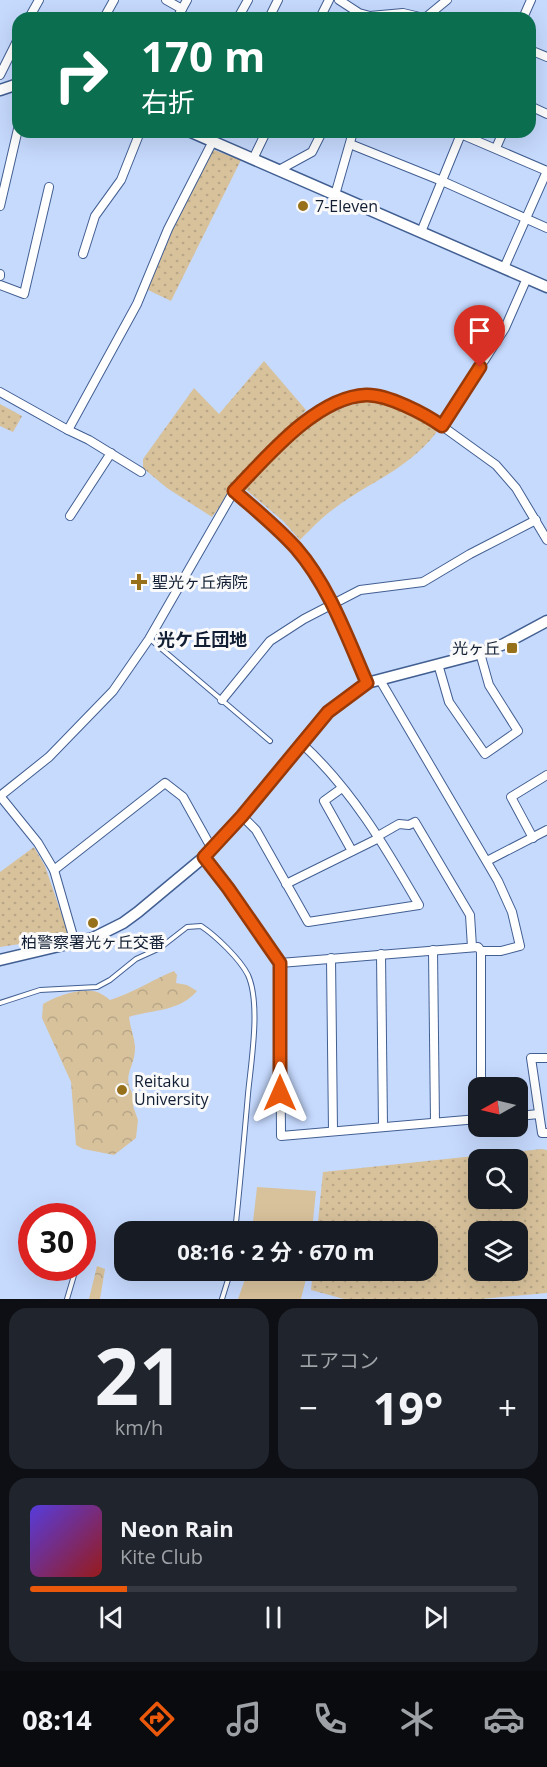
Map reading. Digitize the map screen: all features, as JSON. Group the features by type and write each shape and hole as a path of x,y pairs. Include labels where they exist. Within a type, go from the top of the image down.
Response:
{"street":[{"path":"166,0 182,9"},
{"path":"180,12 187,0"},
{"path":"339,0 357,12"},
{"path":"432,12 447,0"},
{"path":"0,75 12,51"},
{"path":"0,206 16,138"},
{"path":"83,254 95,216 121,180 138,138"},
{"path":"68,430 137,304 168,229 211,138 253,159 547,287"},
{"path":"253,159 263,138"},
{"path":"279,170 312,152 319,138"},
{"path":"335,195 352,138"},
{"path":"421,232 456,138"},
{"path":"471,138 547,171 504,268"},
{"path":"496,148 500,138"},
{"path":"350,144 442,181 547,228"},
{"path":"0,285 24,294 49,188"},
{"path":"442,426 505,328 527,278"},
{"path":"0,393 89,440 141,472"},
{"path":"75,943 54,870 38,843 0,796 49,757 113,691 149,639 234,491 291,434 324,409 340,401 366,395 400,404 442,426 496,465 516,488 547,540"},
{"path":"70,516 111,453"},
{"path":"234,491 297,549 333,604 367,683"},
{"path":"222,699 270,640 333,604 360,590 423,582 470,554 536,520"},
{"path":"0,960 75,943 123,923 208,853 242,816 328,712 367,683 480,653 504,644 547,621"},
{"path":"438,664 449,702 485,754 518,731 489,685 480,653"},
{"path":"280,963 472,947 478,947 481,951 501,951 520,946 512,912 498,881 380,680"},
{"path":"242,816 255,830 308,922 419,905 379,837 323,763 301,743"},
{"path":"533,838 512,797 547,776"},
{"path":"54,870 165,783 183,797 208,853 228,888 280,963 280,1136 468,1120"},
{"path":"342,788 324,801 352,852"},
{"path":"286,884 352,852 399,824 409,825 415,822 470,915 472,947"},
{"path":"487,861 547,830"},
{"path":"433,950 435,1122"},
{"path":"481,951 481,1077"},
{"path":"381,954 383,1126"},
{"path":"332,958 333,1131"},
{"path":"547,1058 531,1058 542,1133 547,1133"},
{"path":"528,1115 538,1114"}],"lane":[{"path":"149,639 270,741"},
{"path":"0,1003 40,990 97,987 110,980 136,959 160,948 187,927 201,926 208,931 242,965 253,993 253,1034 237,1221"},
{"path":"67,1299 72,1281"},
{"path":"222,1299 228,1281"}],"green space":[{"path":"214,150 241,160 171,301 146,289 171,229"},
{"path":"264,361 306,410 238,482 212,517 167,488 143,468 143,459 194,388 219,414"},
{"path":"367,401 398,408 435,426 436,433 413,457 330,512 300,540 283,521 244,488 285,446 314,423 330,413"},
{"path":"0,404 22,416 13,432 0,426"},
{"path":"34,847 45,866 68,933 47,940 0,947 0,872"},
{"path":"174,971 177,975 176,983 187,985 197,991 182,1003 129,1017 135,1054 128,1078 137,1101 133,1106 138,1120 136,1138 114,1155 83,1149 76,1145 71,1082 42,1018 43,1004 54,998 80,991 98,992 110,1000"},
{"path":"528,1150 547,1150 547,1293 481,1299 344,1299 311,1290 312,1281 438,1281 438,1221 318,1221 323,1172 468,1157 468,1209 528,1209"},
{"path":"257,1187 316,1191 313,1221 253,1221"},
{"path":"97,1266 105,1269 100,1299 89,1299 93,1281 96,1281"},
{"path":"244,1281 306,1281 301,1299 238,1299"}],"place":[{"name":"7-Eleven","path":"303,206"},
{"name":"聖光ヶ丘病院","path":"139,582"},
{"name":"光ヶ丘","path":"512,648"},
{"name":"柏警察署光ヶ丘交番","path":"93,923"},
{"name":"Reitaku University","path":"122,1090"}],"district":[{"name":"光ケ丘団地","path":"202,640"}],"route":[{"path":"280,1093 280,963 204,857 242,816 328,712 345,697 367,683 333,604 297,549 234,491 291,434 324,409 340,401 366,395 380,398 400,404 442,426 480,367"}]}
